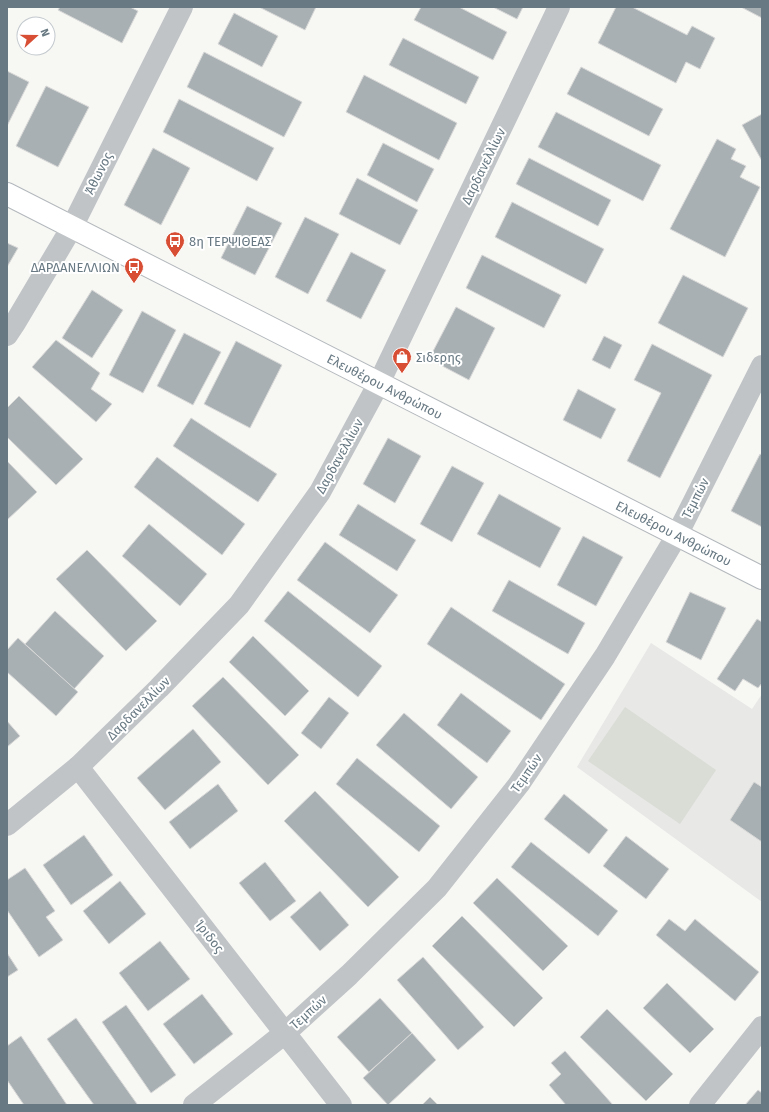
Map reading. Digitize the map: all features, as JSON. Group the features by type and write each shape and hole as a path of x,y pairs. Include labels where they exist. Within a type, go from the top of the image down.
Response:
{"street":[{"name":"Άθωνος","path":"7,335 72,227 182,7"},
{"name":"Δαρδανελλίων","path":"7,825 78,767 159,688 238,605 320,492 379,383 559,7"},
{"name":"Ελευθέρου Ανθρώπου","path":"7,194 762,578"},
{"name":"Τεμπών","path":"194,1105 285,1033 349,975 438,888 519,784 605,656 677,535 762,366"},
{"name":"Ίριδος","path":"78,767 341,1105"},
{"path":"700,1105 762,1027"}],"shaded area":[{"path":"651,643 752,709 762,694 762,902 577,767"},
{"path":"625,707 716,770 680,824 588,761"}],"building":[{"path":"60,7 130,7 138,11 122,43 58,10"},
{"path":"259,7 316,7 305,30"},
{"path":"421,7 459,7 507,32 493,60 414,20"},
{"path":"493,7 523,7 517,19"},
{"path":"616,7 632,7 687,35 692,26 715,38 700,69 686,62 676,83 598,43"},
{"path":"741,7 762,7 762,18"},
{"path":"234,13 278,36 262,67 218,44"},
{"path":"403,38 479,77 466,104 389,65"},
{"path":"204,52 302,102 284,137 187,87"},
{"path":"581,67 663,109 649,136 567,94"},
{"path":"7,71 29,82 7,126"},
{"path":"364,75 457,123 439,160 346,112"},
{"path":"46,86 89,107 58,167 16,146"},
{"path":"179,99 274,148 257,181 163,132"},
{"path":"556,112 661,165 643,201 538,147"},
{"path":"762,114 762,161 742,125"},
{"path":"717,139 736,149 731,159 746,166 740,177 760,187 725,257 670,229"},
{"path":"383,143 434,169 417,202 367,175"},
{"path":"153,148 190,168 161,225 124,205"},
{"path":"529,158 611,200 598,226 516,184"},
{"path":"357,178 418,210 400,245 339,214"},
{"path":"512,202 604,249 586,284 495,237"},
{"path":"247,206 282,223 255,275 221,258"},
{"path":"305,217 339,234 308,294 275,277"},
{"path":"7,243 18,248 7,267"},
{"path":"351,252 386,270 361,319 326,301"},
{"path":"482,255 561,295 544,328 466,288"},
{"path":"683,275 748,308 723,357 658,323"},
{"path":"92,290 123,310 92,358 62,338"},
{"path":"456,307 495,328 469,380 429,359"},
{"path":"142,311 176,330 143,393 109,375"},
{"path":"184,333 221,352 193,405 157,386"},
{"path":"604,336 622,345 610,369 592,360"},
{"path":"56,340 100,373 91,389 112,404 96,422 32,367"},
{"path":"236,341 282,365 250,428 204,404"},
{"path":"652,344 712,375 660,478 627,461 661,393 634,380"},
{"path":"578,389 616,409 601,439 563,420"},
{"path":"19,396 83,459 56,485 7,437 7,408"},
{"path":"191,418 277,474 258,502 173,446"},
{"path":"388,438 421,456 395,503 363,484"},
{"path":"760,454 762,455 762,527 731,511"},
{"path":"157,457 245,524 222,555 134,487"},
{"path":"7,461 37,492 7,520"},
{"path":"452,466 484,483 452,542 420,524"},
{"path":"499,494 561,528 540,568 477,534"},
{"path":"358,504 416,540 397,571 339,535"},
{"path":"149,524 207,574 180,606 122,556"},
{"path":"583,536 623,557 596,606 557,585"},
{"path":"325,542 398,595 370,633 297,580"},
{"path":"87,550 157,621 126,651 56,579"},
{"path":"509,580 585,623 568,654 492,611"},
{"path":"288,591 382,666 358,697 264,621"},
{"path":"690,592 726,608 701,660 666,642"},
{"path":"451,607 565,684 541,720 427,644"},
{"path":"55,611 104,656 74,689 25,644"},
{"path":"757,619 762,622 762,683 758,688 743,679 735,691 717,679"},
{"path":"253,636 309,691 285,716 229,662"},
{"path":"18,638 78,692 56,716 7,672 7,650"},
{"path":"223,677 299,755 268,785 192,706"},
{"path":"461,693 511,731 487,763 437,725"},
{"path":"329,697 349,713 321,749 301,733"},
{"path":"404,713 478,777 451,809 376,745"},
{"path":"7,721 20,736 7,747"},
{"path":"193,729 221,762 165,810 137,778"},
{"path":"357,758 440,826 419,852 336,784"},
{"path":"754,782 762,787 762,842 730,820"},
{"path":"218,784 238,811 190,849 169,822"},
{"path":"315,791 399,877 368,907 284,821"},
{"path":"564,794 608,830 589,854 544,819"},
{"path":"84,835 113,875 71,905 43,865"},
{"path":"626,836 669,869 646,899 603,866"},
{"path":"531,842 618,911 598,936 511,867"},
{"path":"265,862 296,901 270,921 239,883"},
{"path":"25,868 55,911 46,917 63,940 39,957 7,910 7,880"},
{"path":"497,878 568,946 543,971 473,903"},
{"path":"120,881 146,914 109,944 83,911"},
{"path":"320,891 349,925 320,951 290,917"},
{"path":"462,916 543,998 514,1027 432,946"},
{"path":"669,919 685,931 695,919 759,972 735,1001 656,935"},
{"path":"160,941 190,979 148,1011 119,973"},
{"path":"7,953 18,970 7,977"},
{"path":"423,957 484,1027 458,1050 397,980"},
{"path":"667,983 714,1029 690,1053 643,1008"},
{"path":"202,994 233,1034 194,1064 163,1024"},
{"path":"380,998 412,1033 369,1072 337,1037"},
{"path":"126,1005 176,1075 151,1093 102,1022"},
{"path":"607,1009 673,1074 646,1101 580,1037"},
{"path":"76,1018 137,1104 136,1105 94,1105 47,1039"},
{"path":"412,1033 436,1060 388,1105 363,1078"},
{"path":"21,1036 67,1105 24,1105 7,1080 7,1046"},
{"path":"565,1051 613,1105 566,1105 549,1085 561,1074 551,1063"},
{"path":"758,1090 762,1093 762,1105 745,1105"},
{"path":"430,1097 438,1105 422,1105"}],"place":[{"name":"8η ΤΕΡΨΙΘΕΑΣ","path":"175,258"},
{"name":"ΔΑΡΔΑΝΕΛΛΙΩΝ","path":"134,284"},
{"name":"Σιδερης","path":"402,374"}]}
